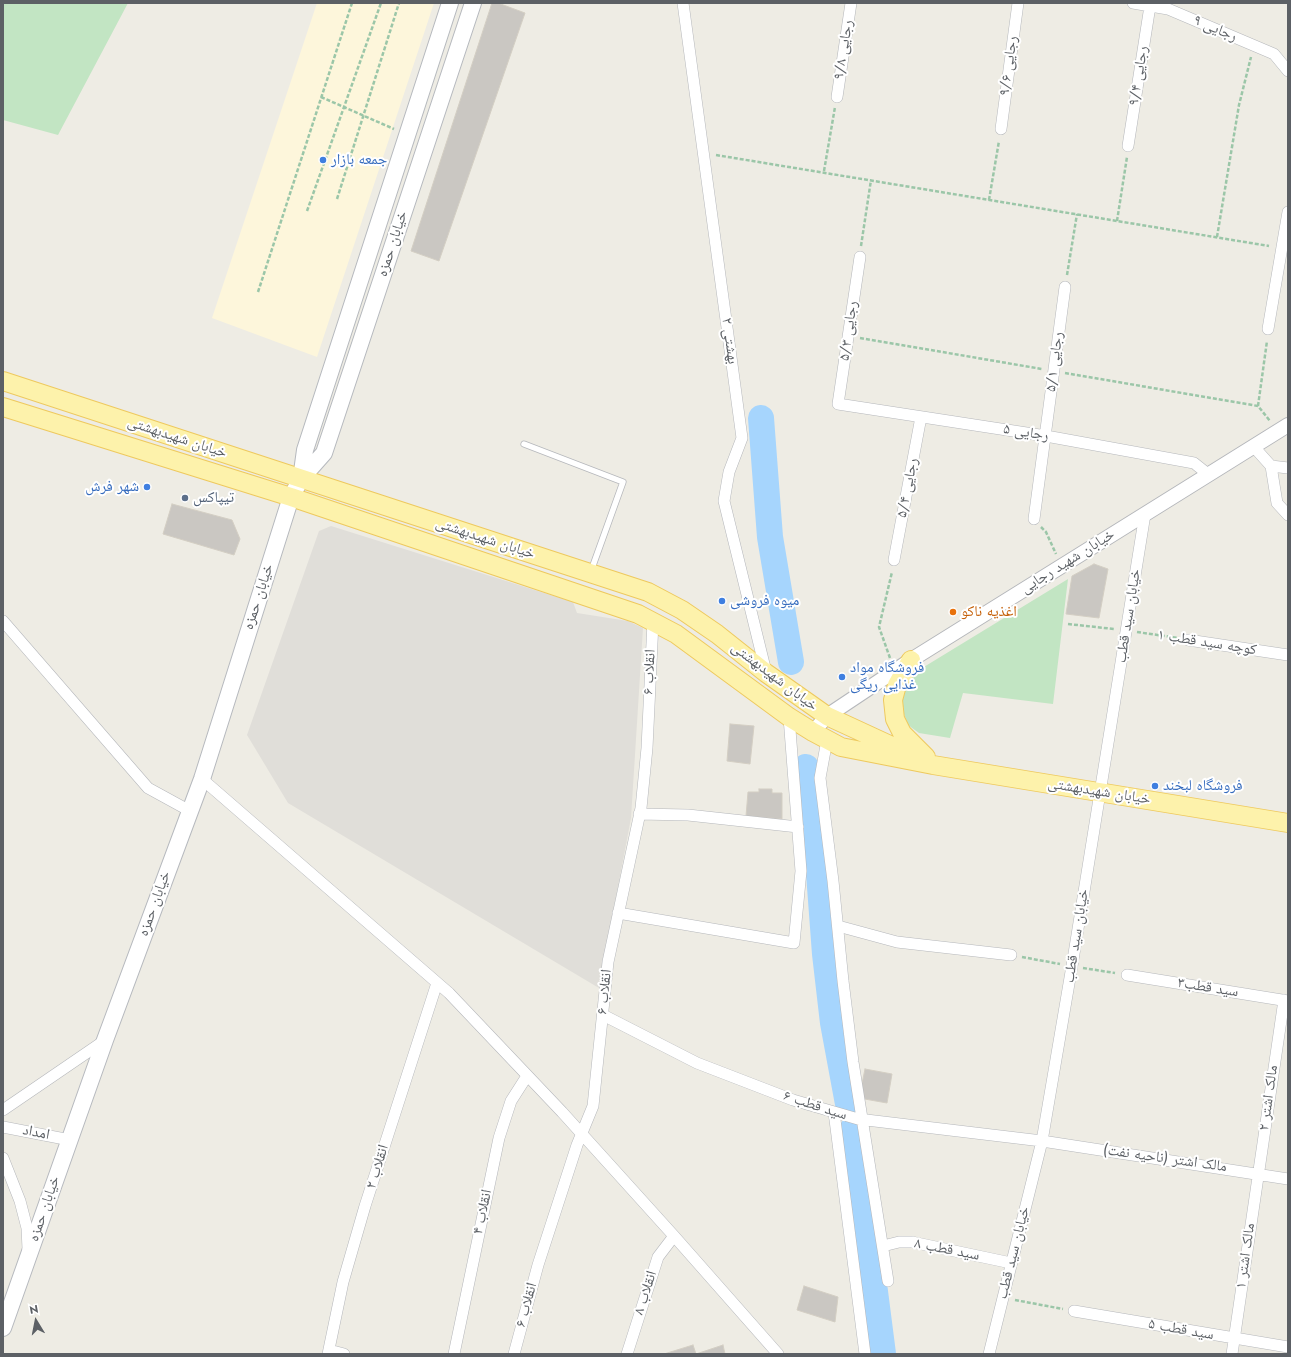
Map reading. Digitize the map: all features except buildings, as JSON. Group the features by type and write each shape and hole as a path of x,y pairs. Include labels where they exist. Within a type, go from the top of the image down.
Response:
{"main road":[{"name":"خیابان حمزه","path":"301,479 305,450 450,3"},
{"name":"خیابان حمزه","path":"3,1328 105,1040 202,779 291,497 301,479 324,453 423,152 474,3"},
{"name":"خیابان شهیدبهشتی","path":"3,382 648,592 682,610 717,634 766,673 827,716 933,765"},
{"name":"خیابان شهیدبهشتی","path":"3,407 291,497 638,614 676,634 789,717 841,747 933,765 1288,823"},
{"path":"911,660 897,685 893,700 895,720 902,732 933,765"}],"street":[{"name":"بهشتی ۲","path":"683,3 742,438 729,472 724,501 766,673"},
{"name":"رجایی ۹/۸","path":"837,97 851,3"},
{"name":"رجایی ۹/۶","path":"1001,129 1018,3"},
{"name":"رجایی ۹","path":"1134,3 1150,6 1166,6 1274,54 1288,71"},
{"name":"رجایی ۹/۴","path":"1128,146 1150,6"},
{"path":"1268,329 1288,212"},
{"name":"رجایی ۵/۳","path":"838,404 860,257"},
{"name":"رجایی ۵/۱","path":"1034,520 1065,287"},
{"name":"رجایی ۵","path":"838,404 1046,436 1194,463 1209,475"},
{"name":"رجایی ۵/۴","path":"894,560 921,417"},
{"name":"خیابان شهید رجایی","path":"820,736 827,716 894,671 1283,429"},
{"path":"1254,447 1271,466 1277,503 1288,515"},
{"path":"1271,466 1288,468"},
{"name":"خیابان سید قطب","path":"989,1354 1042,1141 1072,966 1145,514"},
{"path":"3,621 148,788 190,811"},
{"name":"انقلاب ۶","path":"514,1354 538,1265 581,1133 593,1106 608,962 639,814 647,748 653,622"},
{"name":"کوچه سید قطب ۱","path":"1188,640 1288,655"},
{"path":"618,913 794,943 801,871 789,717"},
{"path":"820,736 820,778 852,1054 888,1281"},
{"path":"202,779 449,993 581,1133 778,1354"},
{"path":"639,814 688,815 798,827"},
{"path":"838,926 897,942 1011,955"},
{"name":"سید قطب۳","path":"1127,975 1286,1000"},
{"name":"انقلاب ۲","path":"328,1352 343,1282 363,1214 414,1050 437,983"},
{"name":"مالک اشتر ۲","path":"1258,1173 1286,1000"},
{"name":"سید قطب ۶","path":"603,1015 697,1063 793,1100 834,1112 863,1120 1042,1141"},
{"path":"3,1110 105,1040"},
{"name":"انقلاب ۴","path":"454,1354 499,1138 511,1102 527,1076"},
{"path":"834,1112 865,1354"},
{"name":"امداد","path":"3,1127 70,1140"},
{"name":"مالک اشتر (ناحیه نفت)","path":"1042,1141 1258,1173 1288,1179"},
{"path":"3,1158 20,1201 27,1228 29,1256"},
{"name":"مالک اشتر ۱","path":"1232,1354 1258,1173"},
{"name":"انقلاب ۸","path":"627,1354 658,1257 674,1236"},
{"name":"سید قطب ۸","path":"883,1246 899,1242 912,1242 1011,1263"},
{"name":"سید قطب ۵","path":"1074,1311 1288,1347"},
{"path":"328,1352 344,1354"}],"lane":[{"path":"524,444 623,482 590,573"}],"path":[{"path":"258,292 352,3"},
{"path":"307,210 381,3"},
{"path":"337,199 399,3"},
{"path":"1216,237 1239,105 1253,45"},
{"path":"321,97 408,135"},
{"path":"824,171 837,97"},
{"path":"989,200 1001,129"},
{"path":"1117,221 1128,146"},
{"path":"704,153 824,171 1282,249"},
{"path":"860,257 871,180"},
{"path":"1065,287 1077,214"},
{"path":"1258,406 1268,329"},
{"path":"848,336 1258,406 1283,429"},
{"path":"1034,520 1046,532 1062,566"},
{"path":"894,560 879,627 894,671"},
{"name":"کوچه سید قطب ۱","path":"1068,624 1188,640"},
{"path":"1011,955 1127,975"},
{"path":"1003,1298 1074,1311"}],"shaded area":[{"name":"جمعه بازار","path":"317,3 434,3 317,357 212,318"},
{"path":"331,526 573,602 577,613 628,621 643,628 631,818 599,988 288,803 247,735 319,531"}],"green space":[{"path":"3,3 128,3 58,135 3,120"},
{"path":"1068,579 1053,704 963,693 950,738 919,733 908,725 904,714 902,699 904,684 914,673"}],"waterway":[{"path":"761,418 770,537 791,662"},
{"path":"806,767 818,860 825,954 833,1023 848,1104"},
{"path":"852,1130 858,1159 883,1354"}],"place":[{"name":"جمعه بازار","path":"323,160"},
{"name":"شهر فرش","path":"147,487"},
{"name":"تیپاکس","path":"185,498"},
{"name":"میوه فروشی","path":"722,601"},
{"name":"اغذیه ناکو","path":"953,612"},
{"name":"فروشگاه مواد غذایی ریگی","path":"842,677"},
{"name":"فروشگاه لبخند","path":"1155,786"}]}
